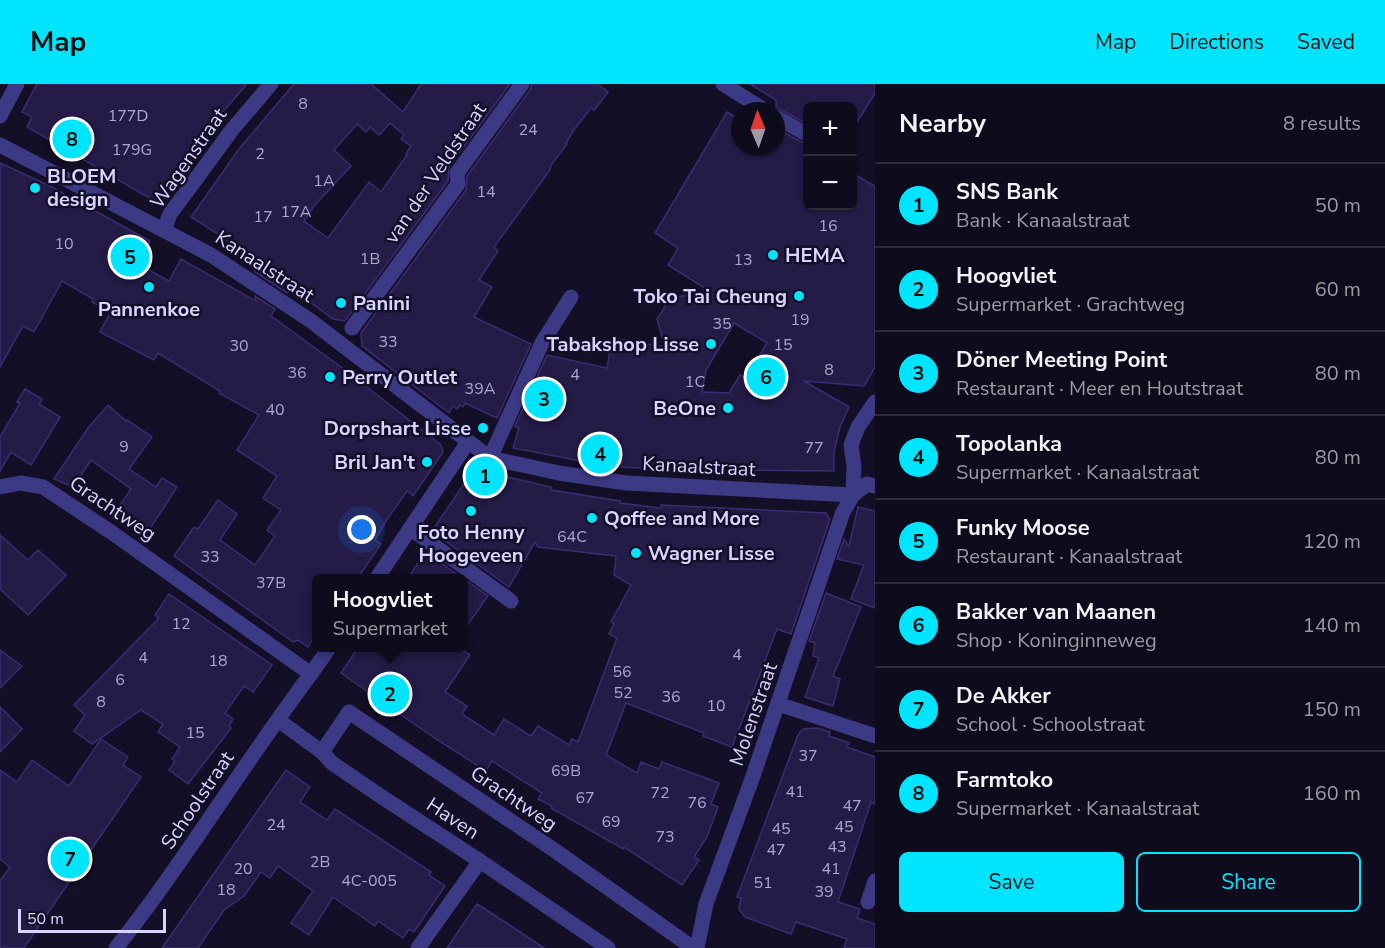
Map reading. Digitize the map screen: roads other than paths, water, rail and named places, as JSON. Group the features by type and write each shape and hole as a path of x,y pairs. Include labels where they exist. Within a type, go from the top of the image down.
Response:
{"street":[{"path":"0,116 17,84"},
{"name":"Wagenstraat","path":"164,230 170,214 231,131 271,84"},
{"name":"van der Veldstraat","path":"341,344 458,184 457,173 522,84"},
{"path":"723,84 753,102"},
{"path":"785,122 803,133"},
{"name":"Kanaalstraat","path":"0,145 211,255 311,321 490,458 559,473 626,483 853,495 867,484 875,486"},
{"path":"490,458 542,343 571,297"},
{"path":"853,495 854,467 851,446 858,427 875,402"},
{"path":"380,574 468,442"},
{"name":"Grachtweg","path":"0,487 21,483 43,487 111,532 311,674"},
{"name":"Molenstraat","path":"695,948 706,904 778,704 843,512 853,495"},
{"path":"411,529 512,602"},
{"name":"Schoolstraat","path":"116,948 155,898 326,652"},
{"path":"778,704 875,736"},
{"name":"Grachtweg","path":"322,752 349,712 695,948"},
{"name":"Haven","path":"278,720 374,792 608,948"},
{"path":"418,948 480,861"},
{"path":"868,902 875,881"}],"place":[{"name":"Farmtoko","path":"72,139"},
{"name":"BLOEM design","path":"35,188"},
{"name":"HEMA","path":"773,255"},
{"name":"Funky Moose","path":"130,257"},
{"name":"Pannenkoe","path":"149,287"},
{"name":"Toko Tai Cheung","path":"799,296"},
{"name":"Panini","path":"341,303"},
{"name":"Tabakshop Lisse","path":"711,344"},
{"name":"Perry Outlet","path":"330,377"},
{"name":"Bakker van Maanen","path":"766,377"},
{"name":"Döner Meeting Point","path":"544,399"},
{"name":"BeOne","path":"728,408"},
{"name":"Dorpshart Lisse","path":"483,428"},
{"name":"Topolanka","path":"600,454"},
{"name":"Bril Jan't","path":"427,462"},
{"name":"SNS Bank","path":"485,476"},
{"name":"Foto Henny Hoogeveen","path":"471,511"},
{"name":"Qoffee and More","path":"592,518"},
{"name":"Wagner Lisse","path":"636,553"},
{"name":"Hoogvliet","path":"390,694"},
{"name":"De Akker","path":"70,859"}]}
